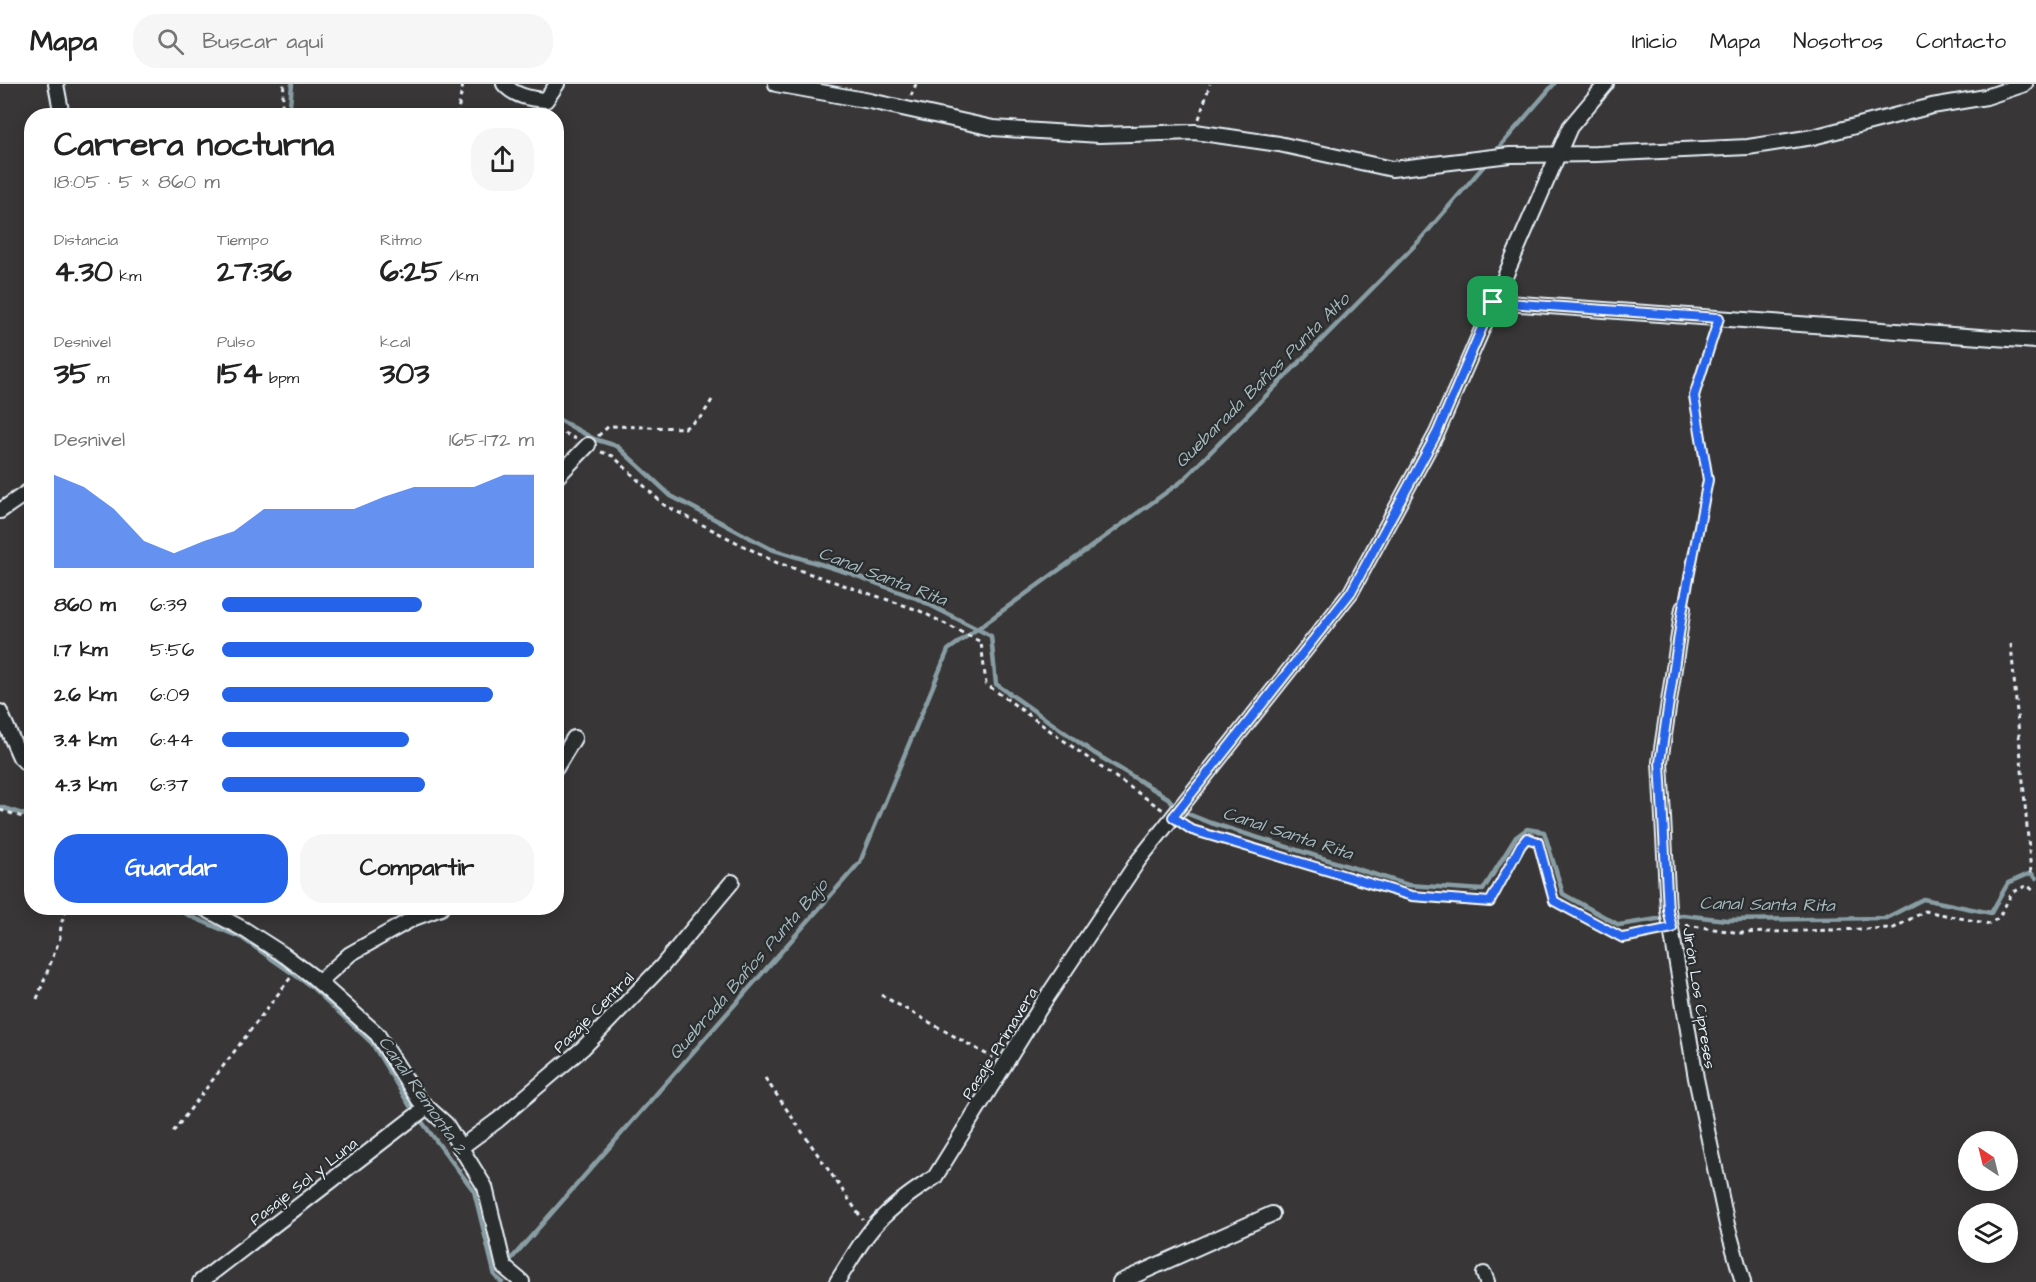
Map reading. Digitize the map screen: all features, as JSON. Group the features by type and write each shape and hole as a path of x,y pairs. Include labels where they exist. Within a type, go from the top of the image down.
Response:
{"street":[{"path":"56,84 60,108"},
{"path":"504,84 507,88 528,99 546,100 557,84"},
{"path":"776,84 870,101 993,128 1099,135 1196,132 1279,144 1392,169 1510,155 1748,147 1813,137 1932,106 1986,97 2025,84"},
{"name":"Pasaje Primavera","path":"837,1282 860,1244 889,1211 935,1177 1138,861 1351,592 1437,433 1570,127 1606,84"},
{"path":"1493,302 2036,341"},
{"path":"564,470 588,445"},
{"path":"0,511 24,494"},
{"name":"Jirón Los Cipreses","path":"1683,608 1660,762 1668,910 1696,1078 1727,1225 1743,1282"},
{"path":"0,712 20,757 24,761"},
{"path":"564,755 574,738"},
{"name":"Pasaje Central","path":"460,1148 498,1120 583,1048 662,966 732,882"},
{"path":"217,915 245,930 299,966 377,1034 419,1100 446,1124 484,1187 504,1267 522,1282"},
{"path":"319,982 350,954 422,915"},
{"name":"Pasaje Sol y Luna","path":"200,1282 427,1107"},
{"path":"1120,1282 1272,1214"}],"path":[{"path":"282,108 284,84"},
{"path":"458,108 463,84"},
{"path":"1196,132 1210,84"},
{"path":"1683,608 1708,480 1694,396 1719,318"},
{"path":"588,445 609,426 685,428 702,416 712,400"},
{"path":"564,433 613,456 664,505 776,562 918,610 981,642 986,684 1092,761 1175,813 1192,830 1412,896 1490,902 1527,838 1538,842 1554,901 1623,938 1687,925 1741,933 1894,928 1925,911 1990,924 1999,917 2012,893 2027,885 2036,893"},
{"path":"2011,644 2031,873"},
{"path":"0,810 24,818"},
{"path":"37,999 60,938 64,915"},
{"path":"173,1131 299,966"},
{"path":"881,995 1005,1065"},
{"path":"765,1078 870,1232"}],"waterway":[{"name":"Canal Santa Rita","path":"290,108 292,84"},
{"name":"Quebarada Baños Punta Alto","path":"1495,152 1554,84"},
{"name":"Quebrada Baños Punta Bajo","path":"506,1265 860,862 948,650 1182,481 1420,240 1488,161"},
{"name":"Canal Santa Rita","path":"564,422 594,439 617,446 671,496 771,549 849,573 918,599 991,636 996,684 1094,753 1168,798 1178,810 1211,823 1408,885 1483,890 1516,837 1527,829 1544,832 1563,894 1619,925 1683,915 1726,920 1886,918 1923,899 1991,913 2008,883 2031,873 2036,878"},
{"name":"Canal Remonta 2","path":"0,807 24,814"},
{"name":"Canal Remonta 2","path":"188,915 242,938 312,987 372,1043 410,1106 474,1191 495,1276 502,1282"}],"route":[{"path":"1493,302 1719,318 1694,396 1708,480 1683,608 1660,762 1668,910 1672,928 1623,938 1554,901 1538,842 1527,838 1490,902 1412,896 1192,830 1173,817 1351,592 1437,433 1493,302"}]}
